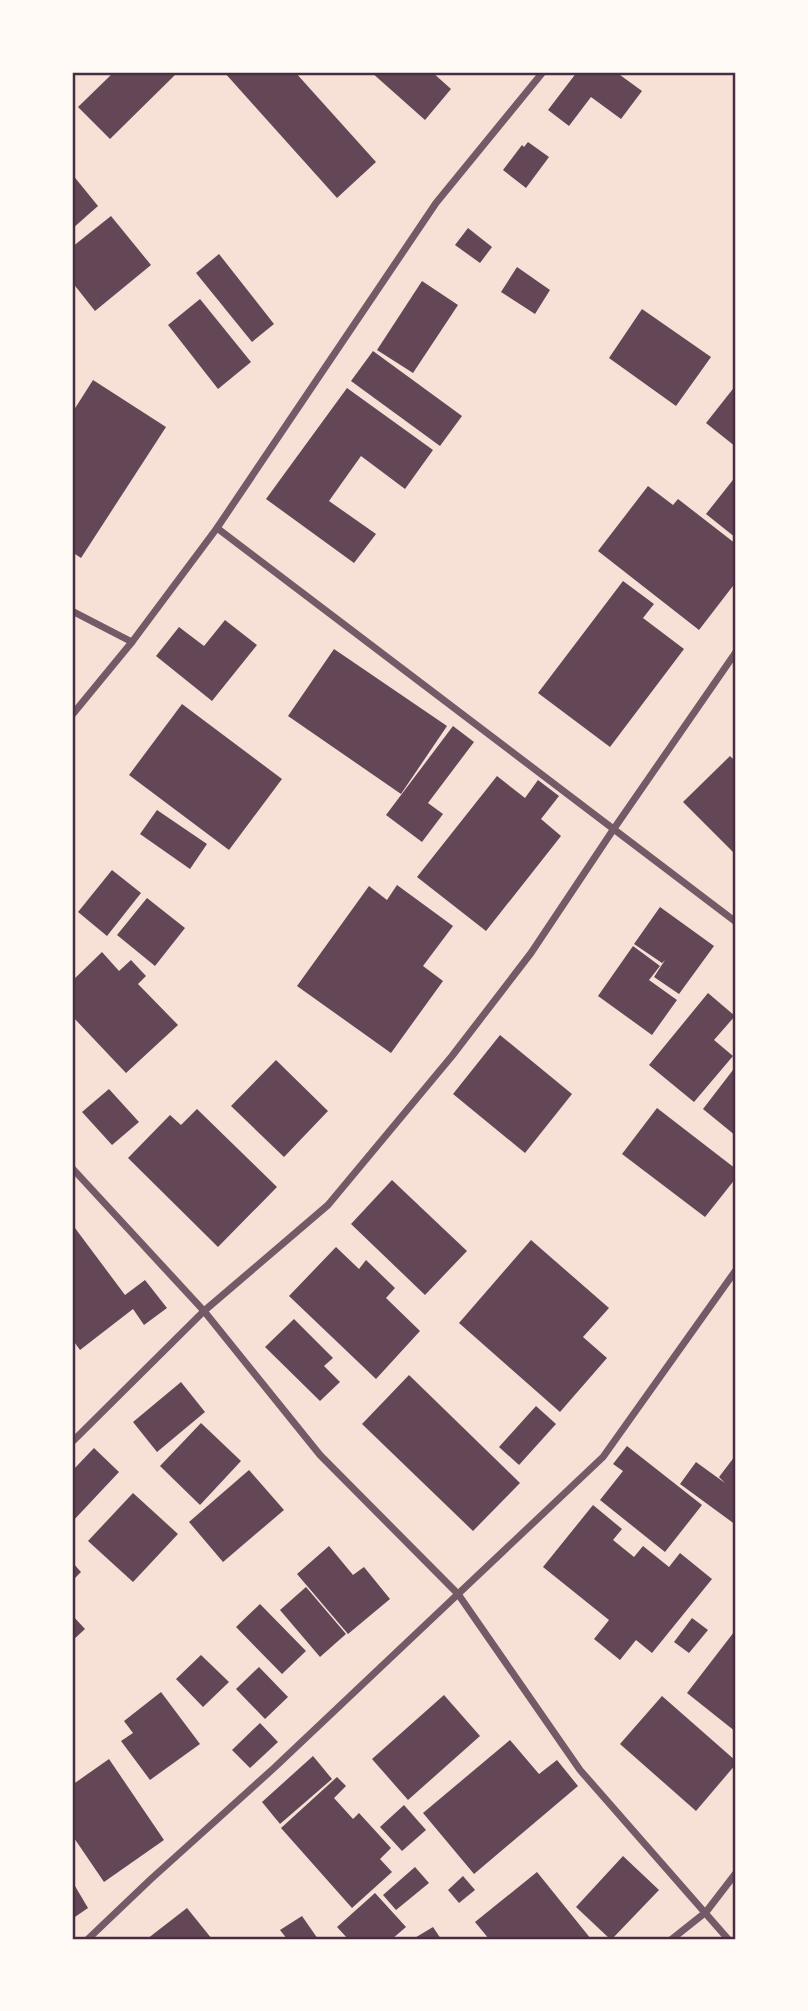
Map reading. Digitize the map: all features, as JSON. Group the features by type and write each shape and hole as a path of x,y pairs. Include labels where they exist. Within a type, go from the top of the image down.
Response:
{"street":[{"path":"72,715 132,642 217,528 436,203 543,72"},
{"path":"217,528 736,922"},
{"path":"72,611 132,642"},
{"path":"72,1442 204,1311 328,1205 452,1056 531,953 736,653"},
{"path":"72,1168 204,1311 320,1455 458,1594 580,1770 728,1939"},
{"path":"88,1939 603,1457 736,1270"},
{"path":"672,1939 706,1912 736,1873"}],"building":[{"path":"114,72 178,72 110,139 78,107"},
{"path":"224,72 295,72 376,162 337,198"},
{"path":"371,72 432,72 451,89 425,120"},
{"path":"577,72 597,72 601,75 604,72 616,72 642,91 621,119 591,97 569,126 548,110"},
{"path":"528,142 549,157 526,188 503,170 522,145 524,147"},
{"path":"72,174 98,206 72,229"},
{"path":"111,216 151,265 95,311 72,282 72,247"},
{"path":"468,228 492,247 480,263 455,245"},
{"path":"219,254 274,324 252,342 196,273"},
{"path":"517,267 550,290 535,314 501,292"},
{"path":"422,281 458,305 413,373 377,350"},
{"path":"200,299 251,362 218,389 168,325"},
{"path":"642,309 711,357 676,406 609,358"},
{"path":"373,351 462,416 440,446 351,381"},
{"path":"93,380 166,427 81,558 72,552 72,413"},
{"path":"736,385 736,447 706,423"},
{"path":"347,388 433,450 405,489 361,456 329,501 376,534 354,563 266,499"},
{"path":"736,476 736,538 706,514"},
{"path":"648,486 673,505 678,499 736,544 736,582 699,630 598,551"},
{"path":"623,581 654,604 643,618 684,649 610,747 538,693"},
{"path":"225,620 257,645 212,701 156,656 179,627 204,646"},
{"path":"334,649 447,726 401,794 288,716"},
{"path":"182,704 282,779 229,850 129,775"},
{"path":"453,726 474,742 428,803 443,814 422,842 386,815"},
{"path":"730,756 736,762 736,855 683,802"},
{"path":"497,776 525,798 538,780 559,796 541,819 561,836 486,931 417,877"},
{"path":"157,810 207,844 190,869 140,834"},
{"path":"112,870 141,893 107,936 78,912"},
{"path":"397,885 453,926 423,966 443,981 391,1053 297,986 369,886 387,900"},
{"path":"147,898 185,928 155,966 117,935"},
{"path":"660,907 714,946 679,994 654,977 665,960 662,963 634,944"},
{"path":"633,946 660,966 649,980 677,1000 652,1035 598,996"},
{"path":"102,952 119,971 131,960 146,976 138,984 178,1025 126,1073 72,1016 72,981"},
{"path":"708,993 735,1016 714,1040 733,1056 694,1102 649,1065"},
{"path":"500,1035 572,1094 525,1153 453,1094"},
{"path":"276,1060 328,1111 284,1157 231,1106"},
{"path":"736,1066 736,1136 703,1109"},
{"path":"109,1089 139,1122 112,1145 82,1112"},
{"path":"657,1108 736,1169 736,1178 705,1217 622,1154"},
{"path":"197,1109 277,1187 218,1247 128,1158 170,1115 181,1125"},
{"path":"392,1180 467,1251 425,1295 351,1224"},
{"path":"72,1224 125,1295 145,1280 167,1308 144,1325 133,1309 80,1350 72,1339"},
{"path":"531,1240 609,1308 583,1337 607,1358 560,1412 459,1323"},
{"path":"336,1247 359,1269 366,1260 395,1288 386,1298 420,1331 376,1379 289,1296"},
{"path":"294,1319 333,1358 324,1366 340,1382 320,1401 265,1347"},
{"path":"409,1375 520,1483 473,1531 362,1424"},
{"path":"181,1382 205,1412 157,1452 133,1422"},
{"path":"536,1406 556,1424 519,1465 499,1447"},
{"path":"201,1423 241,1461 200,1505 160,1466"},
{"path":"627,1446 702,1505 665,1552 600,1500 623,1471 613,1464"},
{"path":"94,1448 119,1472 72,1522 72,1471"},
{"path":"735,1456 736,1525 680,1484 696,1462 725,1483 719,1477"},
{"path":"249,1470 284,1510 223,1562 189,1522"},
{"path":"133,1493 178,1534 133,1582 88,1541"},
{"path":"593,1505 622,1529 613,1540 634,1557 643,1546 669,1567 680,1553 712,1579 652,1653 636,1640 620,1660 594,1639 609,1620 543,1567"},
{"path":"329,1546 353,1575 364,1567 390,1599 348,1634 297,1574"},
{"path":"72,1562 81,1572 72,1581"},
{"path":"306,1587 346,1634 320,1657 280,1610"},
{"path":"260,1604 306,1651 282,1674 236,1627"},
{"path":"72,1615 85,1629 72,1641"},
{"path":"692,1618 708,1630 689,1653 674,1642"},
{"path":"734,1632 736,1634 736,1732 687,1693"},
{"path":"201,1655 229,1682 203,1707 176,1679"},
{"path":"259,1667 288,1697 265,1719 236,1689"},
{"path":"161,1692 200,1744 150,1780 121,1741 133,1733 124,1721"},
{"path":"444,1695 480,1736 408,1800 372,1759"},
{"path":"662,1696 736,1761 696,1811 620,1744"},
{"path":"260,1723 278,1742 250,1768 232,1750"},
{"path":"510,1740 539,1774 557,1760 578,1786 474,1874 423,1813"},
{"path":"313,1756 332,1779 280,1824 262,1802"},
{"path":"109,1759 164,1840 104,1882 72,1835 72,1785"},
{"path":"337,1777 346,1786 334,1798 353,1819 359,1813 391,1848 380,1859 392,1872 352,1908 281,1828"},
{"path":"404,1805 426,1830 402,1851 380,1827"},
{"path":"623,1856 659,1890 610,1939 576,1907"},
{"path":"415,1867 429,1883 396,1910 383,1895"},
{"path":"537,1872 591,1939 489,1939 475,1922"},
{"path":"463,1876 475,1890 459,1903 448,1890"},
{"path":"72,1881 88,1908 72,1919"},
{"path":"375,1893 406,1927 392,1939 348,1939 337,1927"},
{"path":"187,1908 212,1939 147,1939"},
{"path":"302,1916 318,1939 287,1939 280,1930"},
{"path":"433,1927 441,1939 413,1939"}]}
